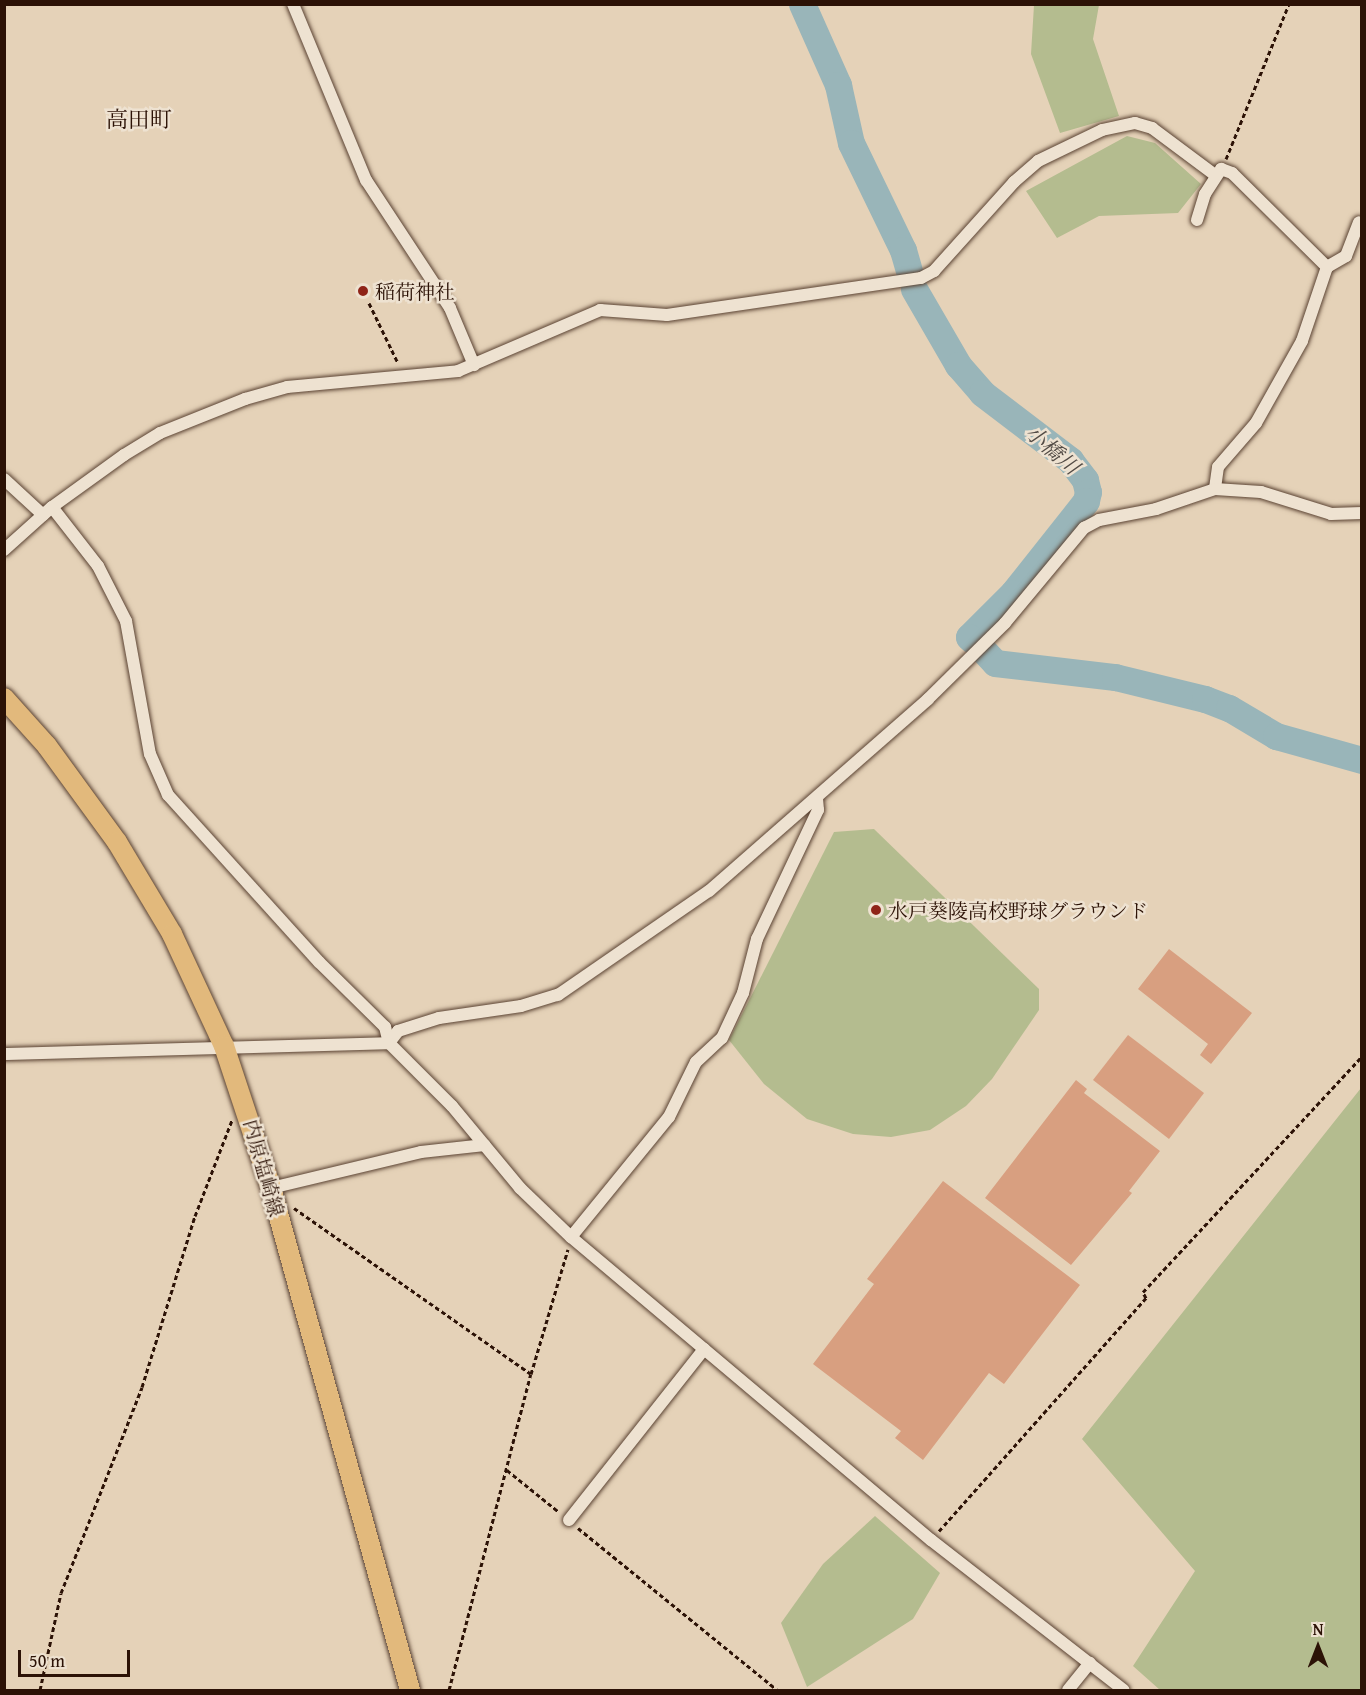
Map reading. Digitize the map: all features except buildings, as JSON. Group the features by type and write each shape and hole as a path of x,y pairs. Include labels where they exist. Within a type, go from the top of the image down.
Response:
{"main road":[{"name":"内原塩崎線","path":"4,698 54,755 117,842 172,934 224,1046 249,1113 271,1188 410,1690"}],"street":[{"path":"293,4 366,180 450,308 474,365"},
{"path":"4,550 47,511 124,455 203,413 287,387 404,377 474,365 563,322 600,310 667,315 921,278 934,271 1014,182 1038,161 1102,130 1135,123 1152,128 1218,172 1232,173 1327,267"},
{"path":"1197,220 1218,172"},
{"path":"1215,489 1218,467 1256,423 1302,341 1327,267 1346,256 1359,222"},
{"path":"4,479 47,511 98,566 126,621 150,754 168,795 319,962 385,1027 389,1043 484,1145 520,1188 571,1237 931,1540 1124,1690"},
{"path":"389,1043 398,1031 439,1018 521,1006 558,995 709,891 817,799 928,699 1005,623 1084,528 1099,520 1156,509 1215,489 1261,492 1330,514 1362,513"},
{"path":"571,1237 669,1117 696,1062 722,1038 743,993 757,939 818,810 817,799"},
{"path":"4,1054 389,1043"},
{"path":"271,1188 421,1152 484,1145"},
{"path":"568,1520 704,1349"},
{"path":"1068,1690 1089,1663"}],"path":[{"path":"1218,172 1288,4"},
{"path":"369,303 404,377"},
{"path":"931,1540 1146,1298 1143,1292 1362,1056"},
{"path":"40,1690 62,1593 142,1387 195,1216 230,1121 249,1113"},
{"path":"277,1211 297,1208 531,1374"},
{"path":"450,1690 531,1374 571,1237"},
{"path":"507,1470 777,1690"}],"green space":[{"path":"1034,5 1099,5 1093,39 1119,116 1060,133 1031,54"},
{"path":"1127,136 1155,143 1201,184 1178,213 1099,216 1057,238 1026,191"},
{"name":"水戸葵陵高校野球グラウンド","path":"874,829 1039,989 1039,1010 992,1079 966,1106 930,1130 891,1137 853,1134 807,1119 764,1084 729,1040 834,832"},
{"path":"1361,1088 1361,1690 1160,1690 1133,1666 1195,1571 1082,1439"},
{"path":"875,1516 940,1573 913,1619 807,1687 781,1623 823,1564"}],"waterway":[{"name":"小橋川","path":"802,4 838,85 851,143 903,250 909,271"},
{"name":"小橋川","path":"914,289 958,365 982,393 1070,460 1085,480 1088,492 1086,501 1013,593 969,637 972,640"},
{"name":"小橋川","path":"984,651 995,663 1115,677 1205,699 1229,708 1276,736 1362,760"}],"place":[{"name":"稲荷神社","path":"363,291"},
{"name":"水戸葵陵高校野球グラウンド","path":"876,910"}],"district":[{"name":"高田町","path":"139,120"}]}
